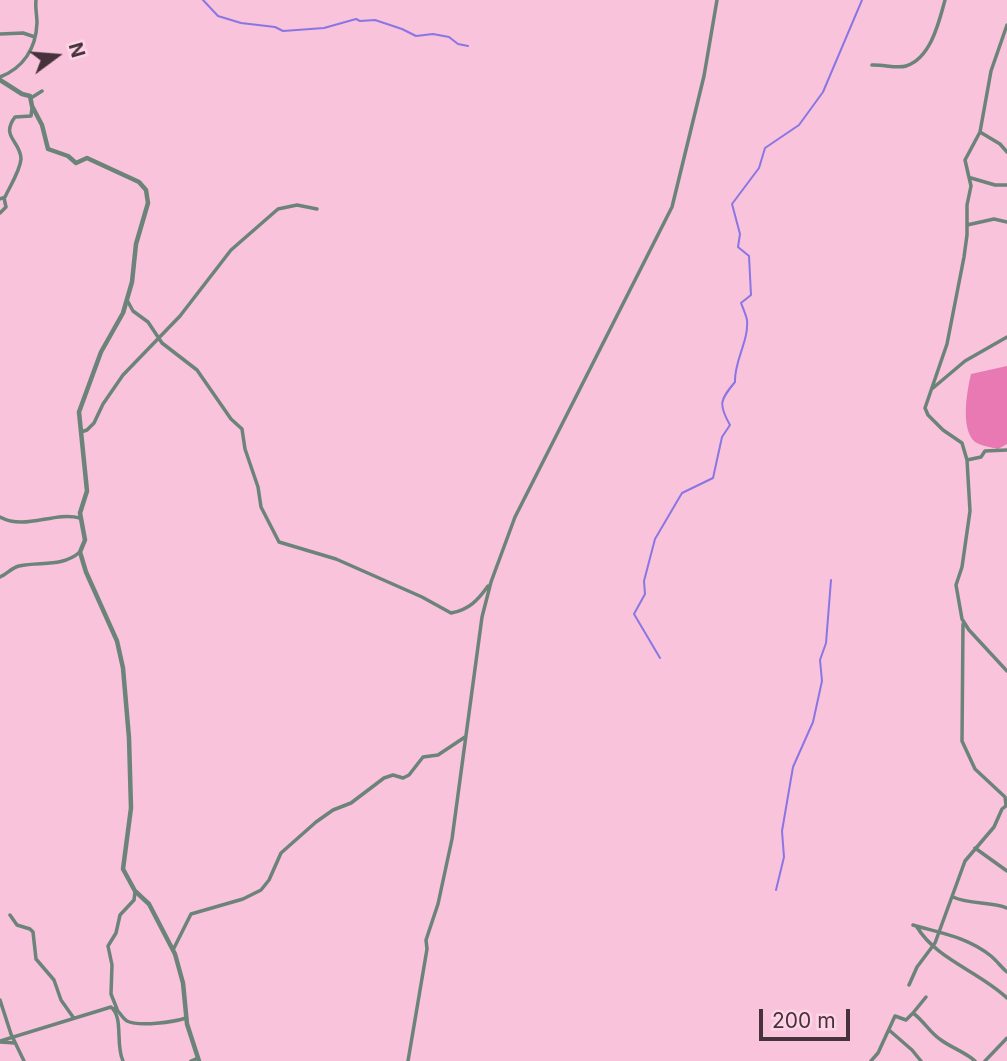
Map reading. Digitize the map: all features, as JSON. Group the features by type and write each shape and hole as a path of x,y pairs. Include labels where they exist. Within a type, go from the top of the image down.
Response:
{"street":[{"path":"31,98 0,79 25,61 35,37 36,0"},
{"path":"408,1061 427,949 426,940 438,904 452,839 482,617 491,582 515,517 672,207 704,76 717,0"},
{"path":"872,65 901,67 914,61 934,36 945,0"},
{"path":"909,985 917,967 934,946 962,866 994,827 1006,805 1005,797 975,769 962,741 963,621 956,586 962,567 970,511 967,460 962,443 928,415 926,403 947,344 962,271 971,178 965,160 981,132 988,82 1007,24"},
{"path":"0,34 23,33 35,37"},
{"path":"31,98 42,91"},
{"path":"0,213 6,207 2,199 21,159 9,138 8,127 15,117 30,116 31,98"},
{"path":"0,577 20,565 39,565 71,559 80,552 85,540 80,518 87,491 78,418 101,352 118,323 127,300 132,282 135,244 148,204 146,190 136,181 88,158 76,163 68,156 48,149 40,120 32,106"},
{"path":"981,132 1007,152"},
{"path":"971,178 995,185 1007,185"},
{"path":"81,432 91,427 118,382 180,316 231,250 278,209 290,206 317,209"},
{"path":"967,225 994,219 1007,222"},
{"path":"127,300 133,311 145,318 163,345 191,364 207,382 231,419 242,429 261,507 279,542 336,559 422,597 451,613 461,611 474,603 491,582"},
{"path":"931,390 965,361 1007,337"},
{"path":"967,460 981,457 985,451 1007,450"},
{"path":"0,517 14,522 64,515 80,518"},
{"path":"80,552 121,656 129,738 131,808 123,866 127,879 149,904 173,950 183,983 186,1018 199,1060 191,1061"},
{"path":"963,621 1007,671"},
{"path":"173,950 191,914 243,899 261,890 269,880 281,853 318,820 351,803 384,778 393,775 403,778 409,775 423,757 438,755 465,737"},
{"path":"975,848 1007,871"},
{"path":"123,1061 118,1049 119,1025 111,995 112,965 108,946 116,933 120,915 134,900 135,891"},
{"path":"953,897 965,902 1005,906"},
{"path":"10,915 17,925 33,932 37,963 54,980 61,1000 73,1017"},
{"path":"1007,972 982,950 940,931 915,926 934,946 986,979 1007,998"},
{"path":"871,1061 895,1016 907,1020 926,997"},
{"path":"0,1000 12,1037 24,1061"},
{"path":"0,1042 104,1007 115,1008 124,1019 136,1023 172,1022 186,1018"},
{"path":"913,1013 924,1021 927,1028 939,1039 975,1061"},
{"path":"889,1030 912,1049 921,1061"},
{"path":"985,1061 1007,1038"},
{"path":"0,1042 16,1043"}],"shaded area":[{"path":"1007,366 1007,444 998,449 977,443 970,436 966,419 967,400 971,374"}],"waterway":[{"path":"203,0 218,16 283,31 324,28 356,19 375,20 416,36 433,34 449,37 458,44 468,46"},
{"path":"660,658 634,614 645,594 644,581 655,539 682,493 713,478 722,437 730,425 722,402 735,382 746,336 747,320 741,303 751,295 749,256 738,247 740,234 732,204 759,168 765,148 799,125 823,92 862,0"},
{"path":"776,890 784,857 782,831 793,767 813,722 822,681 820,660 826,643 831,580"}]}
